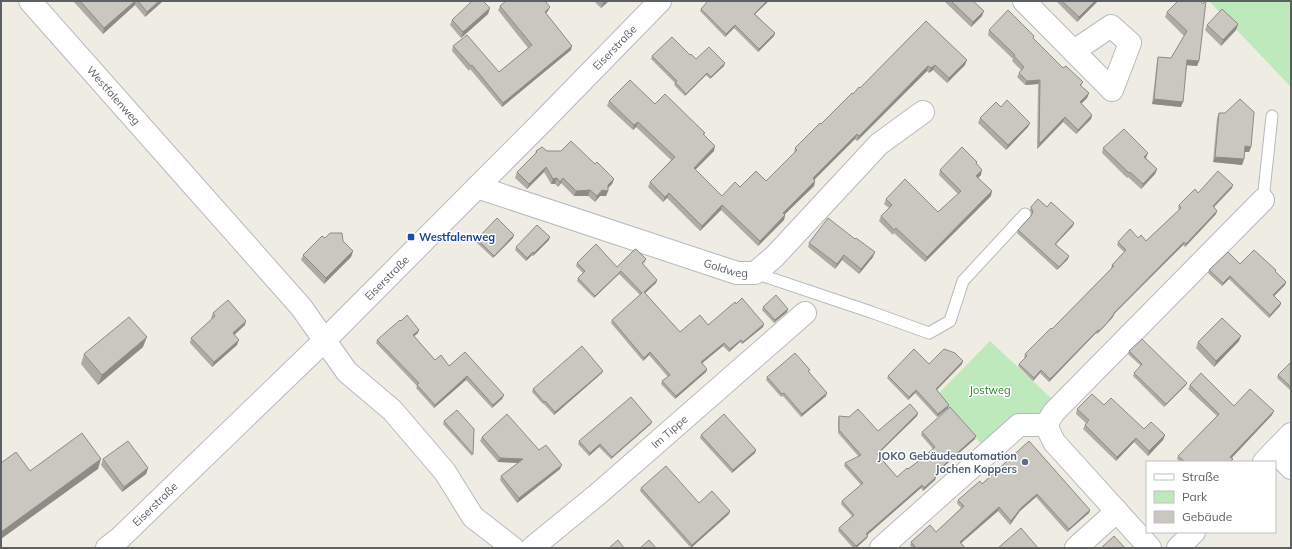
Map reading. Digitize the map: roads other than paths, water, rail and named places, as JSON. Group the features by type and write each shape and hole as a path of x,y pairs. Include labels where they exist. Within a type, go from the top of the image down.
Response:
{"street":[{"name":"Westfalenweg","path":"30,1 301,307 347,372 392,410 445,472 473,517 513,548"},
{"name":"Eiserstraße","path":"106,548 120,538 325,340 660,1"},
{"path":"1024,1 1074,51"},
{"name":"Goldweg","path":"477,187 737,273 755,273 775,256 879,144 922,112"},
{"path":"1046,425 1054,412 1263,200"},
{"name":"Im Tippe","path":"532,548 598,494 805,313"},
{"path":"1046,425 1054,442 1150,548"},
{"path":"881,548 1019,426 1046,425"},
{"path":"1291,434 1269,456 1291,468"},
{"path":"1076,548 1117,512"},
{"path":"1178,548 1193,533"}],"lane":[{"path":"1263,200 1272,116"},
{"path":"755,273 928,333 950,321 963,282 1024,214"}],"place":[{"name":"Westfalenweg","path":"411,237"},
{"name":"JOKO Gebäudeautomation Jochen Koppers","path":"1025,462"}],"park label":[{"name":"Jostweg","path":"990,390"}]}
